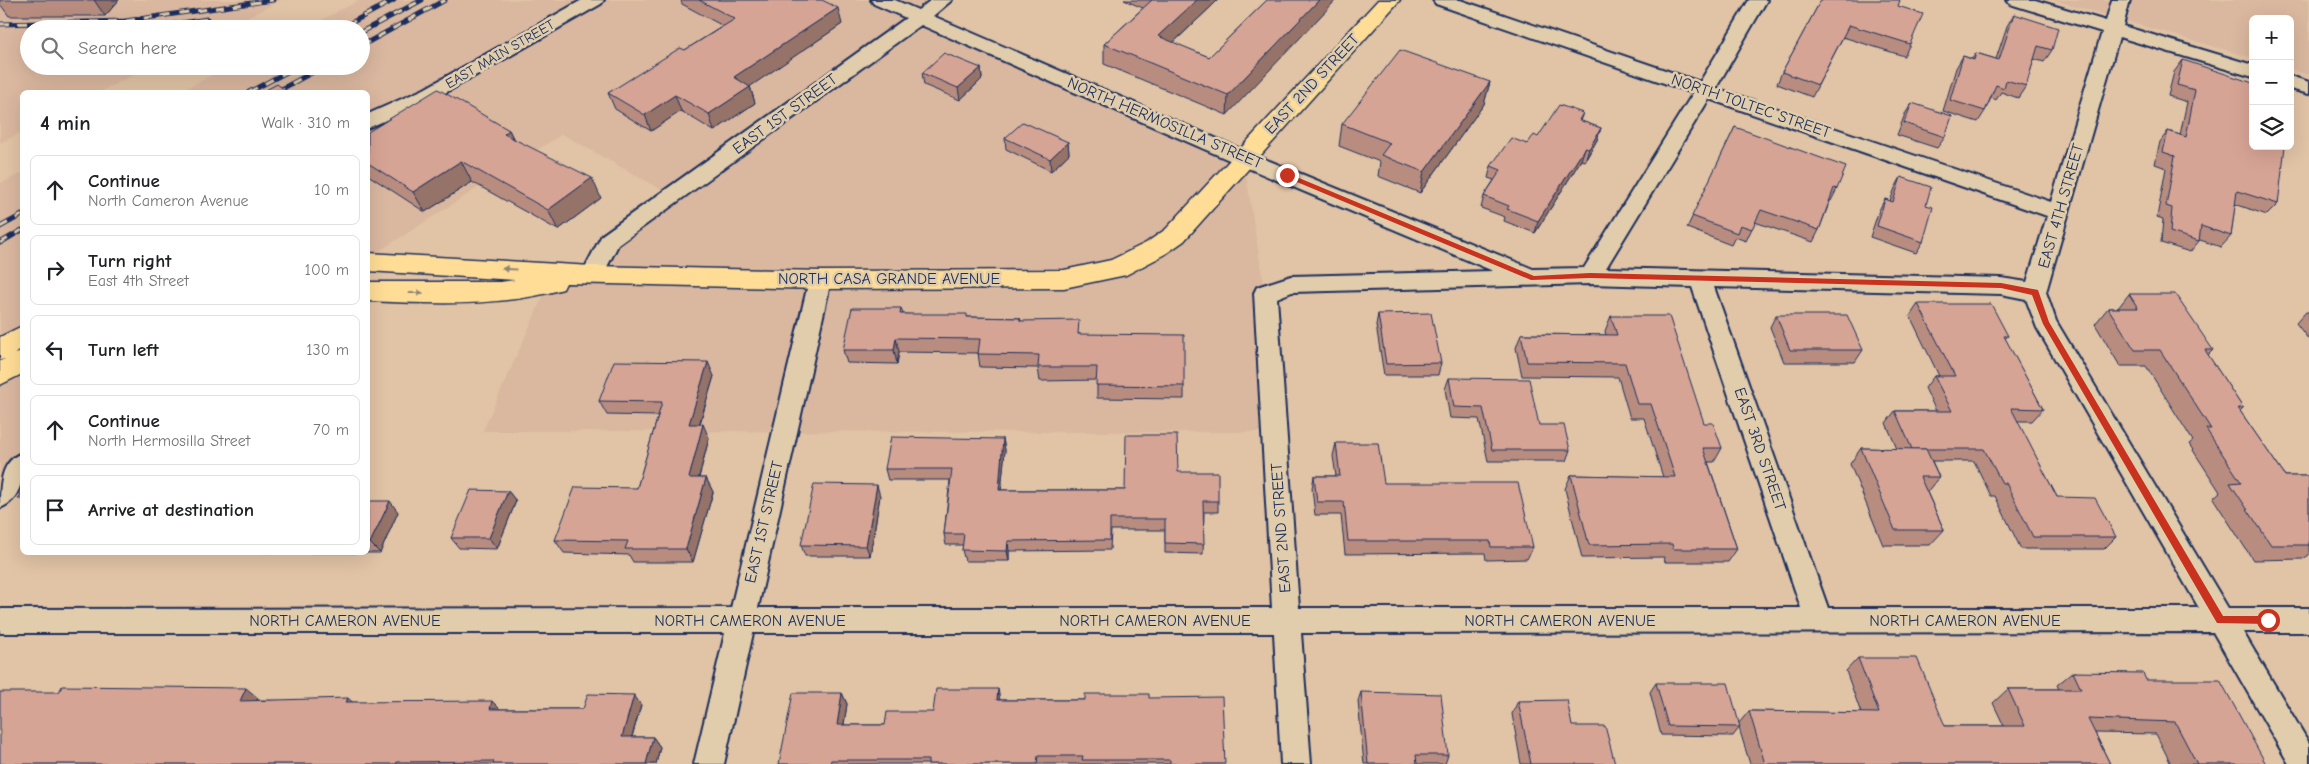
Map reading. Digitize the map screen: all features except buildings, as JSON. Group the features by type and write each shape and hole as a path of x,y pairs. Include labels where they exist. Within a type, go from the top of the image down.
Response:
{"main road":[{"name":"EAST 2ND STREET","path":"1175,235 1243,158 1390,0"},
{"name":"NORTH CASA GRANDE AVENUE","path":"370,262 592,276 820,280 1064,279 1117,268 1155,249 1175,235"},
{"name":"NORTH CASA GRANDE AVENUE","path":"370,292 500,292 592,276"},
{"path":"0,350 20,337"},
{"path":"0,374 20,363"}],"street":[{"name":"EAST MAIN STREET","path":"370,121 431,93 595,0"},
{"name":"NORTH HERMOSILLA STREET","path":"880,0 1243,158 1534,278"},
{"name":"EAST 1ST STREET","path":"592,276 610,240 943,0"},
{"name":"NORTH TOLTEC STREET","path":"1442,0 2060,213"},
{"path":"1590,276 1705,90 1758,0"},
{"path":"2016,0 2249,70"},
{"name":"EAST 4TH STREET","path":"2035,292 2060,213 2111,29 2121,0"},
{"path":"2294,83 2309,88"},
{"name":"EAST MAIN STREET","path":"370,139 431,93"},
{"path":"1534,278 1590,276 2001,286 2035,292 2046,322 2305,764"},
{"name":"EAST 2ND STREET","path":"1296,764 1265,293 1291,284 1534,278"},
{"name":"EAST 3RD STREET","path":"1700,278 1819,621"},
{"name":"EAST 1ST STREET","path":"709,764 820,280"},
{"path":"0,497 20,466"},
{"name":"NORTH CAMERON AVENUE","path":"0,621 2309,620"}],"shaded area":[{"path":"0,0 281,0 242,20 20,20 20,75 133,75 104,90 20,90 20,133 0,143"},
{"path":"360,0 579,0 426,87 370,124 370,90 183,90 212,75 370,75 370,20 321,20"},
{"path":"595,0 943,0 920,16 1243,158 1265,293 1274,432 483,431 549,283 592,275 610,240 671,195 562,134 370,257 370,131"},
{"path":"2054,0 2309,0 2309,75 2294,70 2294,15 2249,15 2249,57"},
{"path":"20,174 20,344 18,346 20,350 20,466 0,496 0,184"}],"railway":[{"path":"132,20 273,0"},
{"path":"356,20 394,0"},
{"path":"370,27 422,0"},
{"path":"370,41 445,0"},
{"path":"201,20 207,19"},
{"path":"0,24 20,24"},
{"path":"253,90 281,75"},
{"path":"280,90 307,75"},
{"path":"0,227 20,216"},
{"path":"0,243 20,231"}],"route":[{"path":"1287,175 1534,278 1590,276 2001,286 2035,292 2046,322 2220,620 2268,620"}]}
